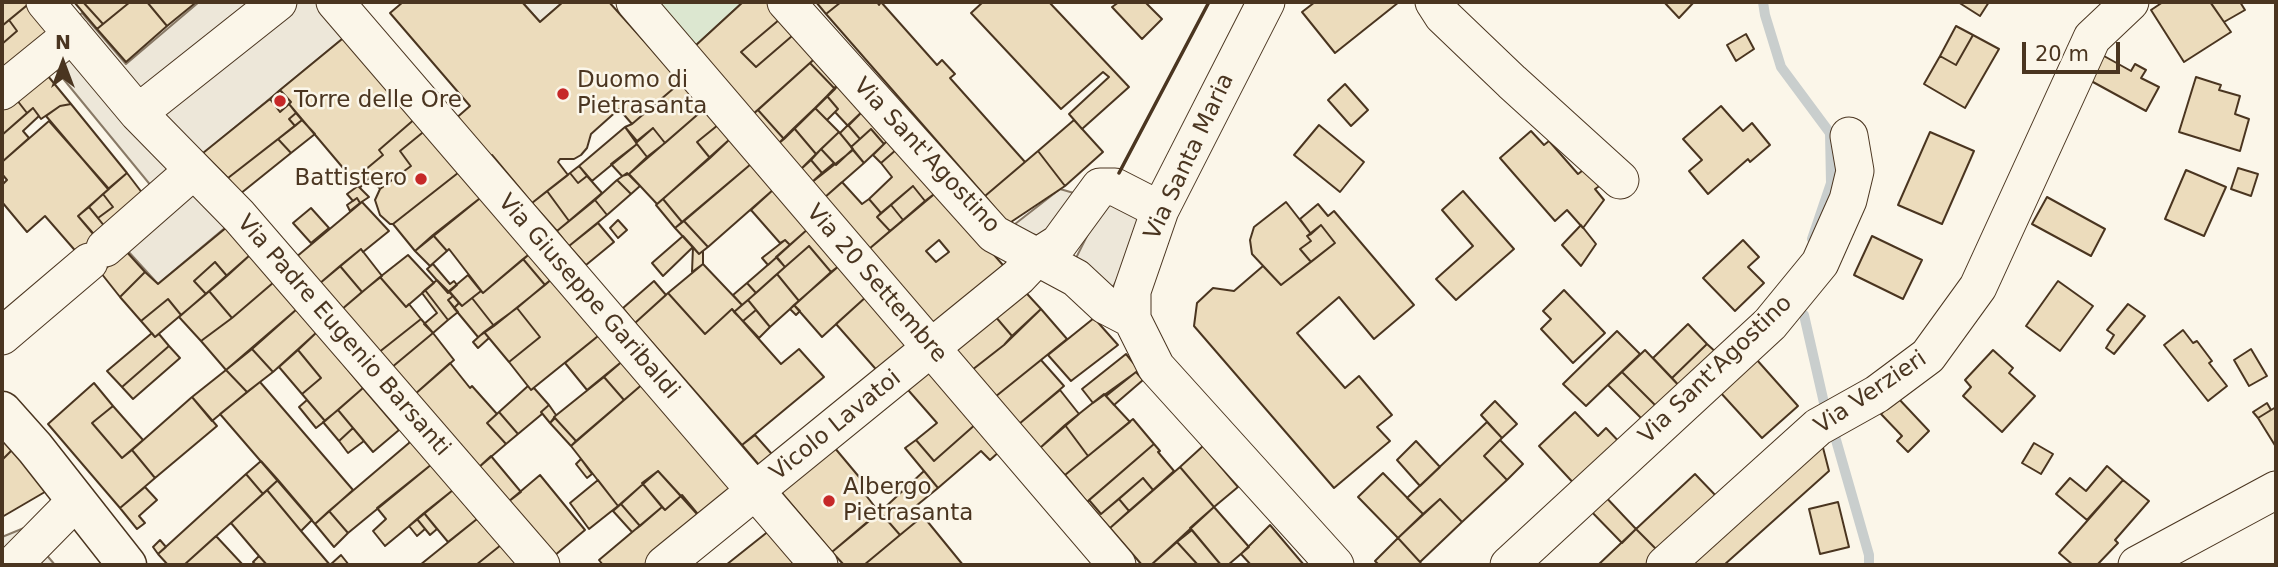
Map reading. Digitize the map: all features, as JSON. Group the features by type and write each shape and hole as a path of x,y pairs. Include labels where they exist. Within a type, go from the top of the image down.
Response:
{"main road":[{"path":"2,411 128,565"}],"street":[{"name":"Via Padre Eugenio Barsanti","path":"45,2 138,113 239,216 541,565"},
{"path":"138,113 278,2"},
{"name":"Via 20 Settembre","path":"635,2 1117,565"},
{"name":"Via Sant'Agostino","path":"786,2 994,234 1076,278 1105,305 1132,319"},
{"name":"Via Santa Maria","path":"1132,319 1132,291 1160,210 1266,2"},
{"path":"1434,2 1443,16 1620,180"},
{"name":"Via Verzieri","path":"1665,565 1818,427 1877,394 1928,356 1978,287 2092,38 2130,2"},
{"name":"Via Giuseppe Garibaldi","path":"346,15 819,565"},
{"path":"2,91 72,34"},
{"name":"Via Sant'Agostino","path":"1509,565 1770,324 1820,263 1848,200 1855,172 1849,136"},
{"path":"2,336 194,170"},
{"name":"Vicolo Lavatoi","path":"664,565 1018,277 1037,257 1059,243 1100,187 1115,187 1160,210"},
{"path":"1132,319 1156,367 1335,565"},
{"path":"2137,565 2276,490"},
{"path":"13,565 76,501"}],"green space":[{"path":"654,2 743,2 694,47"}],"shaded area":[{"path":"199,2 357,2 347,35 204,153 251,206 158,284 116,238 152,187 38,48 82,13 126,64"},
{"path":"522,2 563,2 540,22"},
{"path":"1060,189 1084,196 1041,236 1021,232 1015,224"},
{"path":"1108,194 1146,224 1113,287 1090,275 1076,258"},
{"path":"24,528 55,565 2,565 2,537"}],"building":[{"path":"2,2 31,2 2,26"},
{"path":"31,2 57,31 2,76 2,44 17,31 9,20"},
{"path":"83,2 103,24 97,29 75,3"},
{"path":"83,2 130,2 103,24"},
{"path":"130,2 147,2 167,26 126,62 97,29"},
{"path":"147,2 192,2 194,4 167,26"},
{"name":"Duomo di Pietrasanta","path":"403,2 522,2 540,22 563,2 609,2 681,82 632,124 619,109 591,134 587,148 581,155 574,159 560,159 558,162 568,175 532,203 492,155 488,158 454,120 470,106 390,13"},
{"path":"743,2 774,2 786,14 741,52 756,67 799,30 821,53 752,115 694,47"},
{"path":"816,2 841,2 826,14"},
{"path":"841,2 877,2 879,5 881,2 937,65 942,60 955,74 950,78 1025,162 985,196 826,14"},
{"path":"983,2 1049,2 1129,87 1082,129 1069,114 1109,77 1103,72 1061,109 971,13"},
{"path":"1119,2 1145,2 1162,19 1142,39 1112,7"},
{"path":"1315,2 1399,2 1335,53 1302,12"},
{"path":"1664,2 1694,2 1679,18"},
{"path":"1958,2 1989,2 1980,16"},
{"path":"2163,2 2210,2 2231,32 2184,62 2151,10"},
{"path":"2240,2 2245,10 2224,22 2211,3"},
{"path":"786,14 799,30 756,67 741,52"},
{"path":"9,20 17,31 2,44 2,26"},
{"path":"1956,26 1973,35 1956,65 1940,56"},
{"path":"1746,34 1754,49 1736,61 1727,45"},
{"path":"347,35 417,117 379,150 383,155 359,175 364,182 360,188 280,90"},
{"path":"1973,35 1999,49 1965,108 1924,84 1940,56 1956,65"},
{"path":"2095,51 2131,71 2135,64 2146,70 2141,78 2159,87 2146,111 2082,76"},
{"path":"821,53 843,79 835,89 810,63"},
{"path":"810,63 835,89 784,139 758,110"},
{"path":"43,70 71,104 60,106 41,119 33,108 27,113 13,95"},
{"path":"2196,77 2221,85 2219,90 2240,96 2235,114 2249,119 2240,151 2179,132"},
{"path":"843,79 867,107 848,126 835,112 838,109 827,96"},
{"path":"681,82 704,109 665,143 653,128 637,141 625,127"},
{"path":"1345,84 1368,110 1351,126 1328,100"},
{"name":"Torre delle Ore","path":"280,90 291,102 280,112 270,99"},
{"path":"13,95 27,113 2,135 2,105"},
{"path":"827,96 838,109 827,120 815,108"},
{"path":"270,99 280,112 289,104 296,113 289,119 295,126 228,178 203,153"},
{"path":"71,104 127,173 108,189 46,116 60,106"},
{"path":"1721,106 1743,131 1752,123 1770,145 1750,162 1748,159 1708,194 1689,171 1702,160 1683,139"},
{"path":"867,107 889,139 884,144 871,129 860,139 848,125"},
{"path":"33,108 39,116 23,131 29,138 2,162 2,135"},
{"path":"815,108 839,132 816,154 794,128"},
{"path":"704,109 718,125 697,142 710,158 657,204 629,174"},
{"path":"758,110 784,139 778,144 752,115"},
{"path":"296,113 302,120 295,126 289,119"},
{"path":"417,117 427,129 400,151 411,166 380,189 365,170 383,155 379,150"},
{"path":"302,120 315,134 291,153 278,139"},
{"path":"1074,120 1103,152 1065,186 1038,151"},
{"path":"49,121 109,189 78,216 98,239 79,255 45,216 27,232 2,202 2,185 7,180 2,174 2,162"},
{"path":"718,125 730,139 710,158 697,142"},
{"path":"848,125 860,139 851,147 840,133"},
{"path":"1319,125 1364,162 1340,192 1294,155"},
{"path":"625,127 637,144 592,181 579,166"},
{"path":"653,128 665,143 647,157 636,143"},
{"path":"794,128 816,154 800,170 778,144"},
{"name":"Battistero","path":"427,129 463,169 390,224 380,215 375,200 380,189 411,166 400,151"},
{"path":"871,129 884,144 864,163 851,147"},
{"path":"1531,131 1544,145 1549,141 1578,174 1586,168 1601,185 1595,189 1604,200 1583,228 1567,210 1555,221 1500,158"},
{"path":"839,132 853,149 836,165 821,149"},
{"path":"1930,132 1974,151 1942,224 1898,205"},
{"path":"278,139 291,153 240,194 228,178"},
{"path":"730,139 751,164 682,222 663,199"},
{"path":"889,139 897,149 881,163 873,155"},
{"path":"637,144 647,157 629,174 622,176 611,164"},
{"path":"821,149 834,163 822,173 811,160"},
{"path":"897,149 938,191 925,201 913,186 881,213 869,199 892,177 881,163"},
{"path":"853,150 864,163 824,198 811,183"},
{"path":"1038,151 1065,186 1008,224 985,196"},
{"path":"811,160 822,173 811,183 800,170"},
{"path":"751,164 774,189 708,247 684,221"},
{"path":"579,166 587,176 578,183 570,173"},
{"path":"2238,168 2258,174 2251,196 2231,189"},
{"path":"463,169 484,195 415,251 393,224"},
{"path":"365,170 371,177 364,182 359,175"},
{"path":"2186,170 2226,187 2204,236 2165,219"},
{"path":"127,173 143,194 105,227 98,218 113,207 103,194"},
{"path":"570,173 578,183 587,176 602,193 569,221 547,191"},
{"path":"627,173 640,186 631,194 617,180"},
{"path":"617,180 631,194 607,215 595,200"},
{"path":"842,182 862,204 869,199 881,213 877,217 890,231 869,249 824,198"},
{"path":"358,186 369,197 360,203 357,198 353,201 347,194"},
{"path":"913,186 925,201 903,220 891,205"},
{"path":"774,189 809,228 790,245 785,240 780,243 751,210"},
{"path":"547,191 569,221 557,231 532,203"},
{"path":"938,191 1009,272 938,330 869,249","holes":["939,240 949,252 936,262 926,251"]},
{"path":"1463,191 1514,249 1456,300 1436,279 1473,246 1442,210"},
{"path":"103,194 113,207 98,218 89,207"},
{"path":"484,195 532,252 483,293 449,249 447,251 433,235"},
{"path":"2047,197 2105,229 2091,256 2032,224"},
{"path":"357,198 360,203 350,211 347,205"},
{"path":"663,199 682,222 675,228 656,205"},
{"path":"595,200 607,215 569,246 557,231"},
{"path":"362,202 389,231 363,252 361,249 319,284 295,258"},
{"path":"1286,202 1311,234 1307,236 1311,241 1300,249 1311,262 1281,285 1252,254 1250,240 1254,227"},
{"path":"1318,204 1328,216 1334,211 1414,305 1374,339 1339,297 1297,333 1345,388 1359,376 1392,415 1377,427 1390,441 1334,488 1194,326 1197,303 1213,288 1234,291 1263,266 1281,285 1335,243 1321,225 1311,234 1300,219"},
{"path":"891,205 903,220 890,231 877,217"},
{"path":"89,207 105,227 94,235 78,216"},
{"path":"311,208 329,228 311,243 293,223"},
{"path":"618,220 627,230 618,238 610,228"},
{"path":"684,221 708,247 699,254 675,228"},
{"path":"598,223 614,242 586,265 569,246"},
{"path":"1321,225 1335,243 1311,262 1300,249 1311,241 1307,236"},
{"path":"1581,225 1596,244 1581,266 1562,245"},
{"path":"227,227 250,255 227,276 215,262 194,281 206,294 181,315 168,299 141,321 120,297 145,272 158,284"},
{"path":"809,228 840,265 831,272 809,246 785,267 776,257"},
{"path":"433,235 447,251 430,266 415,251"},
{"path":"683,236 693,247 663,276 652,263"},
{"path":"1872,236 1922,260 1903,299 1854,275"},
{"path":"785,240 790,245 768,265 762,258"},
{"path":"1743,240 1759,257 1748,267 1764,283 1735,311 1703,278"},
{"path":"809,246 831,272 799,301 777,274"},
{"path":"693,247 699,254 703,251 703,264 692,272"},
{"path":"361,249 382,276 362,292 340,266"},
{"path":"125,250 145,272 120,297 101,273"},
{"path":"532,252 554,277 545,285 523,259"},
{"path":"250,255 274,282 232,318 209,291"},
{"path":"408,255 434,283 406,307 380,277"},
{"path":"777,257 785,267 756,293 747,283"},
{"path":"523,259 545,285 494,326 472,298 481,291 483,293"},
{"path":"215,262 227,276 206,294 194,281"},
{"path":"433,264 450,284 454,281 457,285 448,293 427,269"},
{"path":"703,264 742,305 734,312 732,309 705,334 668,293"},
{"path":"840,265 867,296 822,337 794,305"},
{"path":"340,266 362,292 341,310 319,284"},
{"path":"777,274 799,301 770,327 748,300"},
{"path":"468,275 481,291 462,306 449,291"},
{"path":"380,277 406,307 409,304 421,319 378,353 341,310"},
{"path":"554,277 603,332 531,390 509,362 540,337 517,308"},
{"path":"437,280 453,296 448,300 458,312 448,320 425,290"},
{"path":"654,281 666,295 635,323 623,308"},
{"path":"2058,281 2093,306 2060,351 2026,326"},
{"path":"274,282 297,309 226,370 201,341"},
{"path":"747,283 756,293 742,305 733,295"},
{"path":"1018,284 1041,309 1012,336 989,309"},
{"path":"425,290 448,320 433,333 424,324 437,313 422,293"},
{"path":"1564,290 1605,333 1573,363 1541,329 1551,319 1543,311"},
{"path":"209,291 232,318 201,341 179,317"},
{"path":"668,293 705,334 732,309 781,364 799,349 824,377 742,445 635,323"},
{"path":"453,296 459,303 454,308 448,300"},
{"path":"867,296 914,350 881,375 836,324"},
{"path":"472,298 494,326 478,337 454,308 459,303 462,306"},
{"path":"168,299 181,315 155,337 141,321"},
{"path":"748,300 756,310 743,321 734,312"},
{"path":"2128,304 2145,316 2114,354 2106,348 2114,335 2107,330"},
{"path":"794,305 800,311 796,315 790,309"},
{"path":"517,308 540,337 509,362 484,332"},
{"path":"297,309 317,332 273,372 252,349"},
{"path":"989,309 1012,336 972,370 949,343"},
{"path":"1041,309 1067,339 995,397 972,370 1004,345"},
{"path":"756,310 770,327 759,338 743,321"},
{"path":"1094,318 1118,345 1071,381 1048,355"},
{"path":"421,319 433,333 391,368 378,353"},
{"path":"1688,324 1707,344 1672,378 1653,358"},
{"path":"2183,330 2193,343 2197,341 2212,361 2209,363 2227,386 2208,401 2164,345"},
{"path":"1617,331 1640,354 1586,406 1563,384"},
{"path":"317,332 363,388 325,421 302,394 321,378 298,350"},
{"path":"484,332 489,338 478,348 473,342"},
{"path":"603,332 625,359 587,390 565,363"},
{"path":"152,333 155,337 159,334 169,346 122,387 107,371"},
{"path":"433,333 454,360 414,395 391,368"},
{"path":"1707,344 1719,355 1683,390 1672,378"},
{"path":"169,346 180,358 133,399 122,387"},
{"path":"252,349 273,372 247,392 226,370"},
{"path":"2251,349 2267,376 2249,386 2234,360"},
{"path":"298,350 321,378 302,394 279,367"},
{"path":"1645,350 1683,390 1662,412 1622,372"},
{"path":"1993,350 2013,368 2009,373 2035,396 2002,432 1963,396 1971,387 1965,380"},
{"path":"1126,354 1139,370 1093,403 1082,389"},
{"path":"625,359 645,382 624,400 604,377"},
{"path":"1041,360 1064,386 1019,424 995,397"},
{"path":"1757,360 1798,406 1762,438 1720,392"},
{"path":"450,363 470,388 472,386 497,414 487,423 506,444 478,468 414,395"},
{"path":"924,364 977,423 934,461 916,440 937,423 902,383"},
{"path":"226,370 247,392 212,421 192,397"},
{"path":"1136,372 1143,380 1114,405 1106,396"},
{"path":"1622,372 1662,412 1648,425 1608,385"},
{"path":"604,377 624,400 576,441 554,417"},
{"path":"260,382 353,490 315,524 220,414"},
{"path":"645,382 742,495 706,524 658,471 618,506 571,446"},
{"path":"94,383 113,406 92,423 122,458 132,450 155,478 120,508 48,424"},
{"path":"528,386 531,390 534,388 549,405 518,434 499,412"},
{"path":"363,388 399,430 373,452 338,410"},
{"path":"1060,390 1079,414 1040,448 1019,424"},
{"path":"1104,394 1130,422 1088,456 1065,425"},
{"path":"192,397 217,426 155,478 132,450"},
{"path":"1898,398 1929,431 1908,452 1897,441 1902,436 1881,414"},
{"path":"307,400 325,421 316,428 299,407"},
{"path":"1495,401 1517,424 1502,438 1481,415"},
{"path":"2267,403 2271,410 2258,418 2253,412"},
{"path":"549,405 556,415 550,423 541,412"},
{"path":"113,406 143,440 122,458 92,423"},
{"path":"2276,407 2276,447 2258,418"},
{"path":"338,410 353,428 339,441 323,422"},
{"path":"499,412 518,434 506,444 487,423"},
{"path":"1575,412 1598,436 1606,428 1624,447 1579,489 1539,446"},
{"path":"555,418 576,441 571,446 550,423"},
{"path":"1133,419 1154,444 1087,502 1065,475"},
{"path":"1487,422 1502,438 1484,456 1507,480 1462,522 1440,499 1423,514 1407,498"},
{"path":"977,423 1001,450 990,460 981,451 938,488 905,448 916,440 934,461"},
{"path":"1065,425 1088,456 1065,475 1040,448"},
{"path":"353,428 364,441 348,453 339,441"},
{"path":"2,432 15,447 2,460"},
{"path":"755,435 778,461 765,472 742,445"},
{"path":"1820,436 1829,471 1724,565 1675,565"},
{"path":"410,439 432,464 348,533 329,511 409,443"},
{"path":"1500,440 1523,464 1507,480 1484,456"},
{"name":"Albergo Pietrasanta","path":"829,441 865,484 861,489 879,512 832,552 776,486"},
{"path":"1416,441 1440,467 1420,486 1397,460"},
{"path":"2034,443 2053,454 2041,474 2022,463"},
{"path":"1154,444 1174,471 1153,490 1143,478 1101,514 1089,500"},
{"path":"1203,446 1238,487 1214,507 1180,467"},
{"path":"14,448 50,489 2,517 2,460"},
{"path":"491,456 521,492 508,502 478,468"},
{"path":"581,459 592,474 587,478 576,464"},
{"path":"261,461 278,480 263,494 246,474"},
{"path":"432,464 453,490 385,546 373,531 386,519 377,508"},
{"path":"2107,466 2123,480 2087,520 2056,494 2070,478 2086,491"},
{"path":"1180,467 1214,507 1151,565 1142,565 1110,528"},
{"path":"658,471 681,496 665,510 642,483"},
{"path":"924,471 938,488 916,506 923,516 900,535 880,512"},
{"path":"1383,473 1423,514 1398,538 1358,497"},
{"path":"246,474 263,494 184,565 168,565 158,554"},
{"path":"1695,474 1718,498 1660,553 1636,529"},
{"path":"540,475 585,530 554,556 508,502"},
{"path":"1143,478 1153,490 1129,511 1119,499"},
{"path":"278,480 312,520 301,531 267,490"},
{"path":"598,480 618,506 589,529 570,503"},
{"path":"2123,480 2149,501 2115,540 2118,543 2097,565 2073,565 2059,553"},
{"path":"643,484 662,507 640,526 621,504"},
{"path":"145,487 157,500 139,516 145,523 137,529 120,508"},
{"path":"267,490 330,565 267,565 231,523"},
{"path":"453,490 477,519 448,542 424,513"},
{"path":"1601,492 1636,529 1622,543 1586,506"},
{"path":"682,495 706,524 651,565 603,565 599,560 662,507 665,510"},
{"path":"1119,499 1129,511 1110,528 1087,502 1089,500 1101,514"},
{"path":"1440,499 1462,522 1420,562 1398,538"},
{"path":"1838,502 1849,547 1820,554 1809,509"},
{"path":"621,504 640,526 632,532 613,511"},
{"path":"1214,507 1249,547 1228,565 1221,565 1190,528"},
{"path":"329,511 348,533 334,547 315,524"},
{"path":"880,512 900,535 864,565 844,565 832,552"},
{"path":"424,513 437,529 430,535 417,519"},
{"path":"923,516 963,565 864,565 900,535"},
{"path":"417,519 425,529 417,536 409,526"},
{"path":"477,519 501,545 476,565 420,565"},
{"path":"1270,525 1304,565 1251,565 1241,554"},
{"path":"1636,529 1660,553 1646,565 1598,565"},
{"path":"770,530 796,560 790,565 726,565"},
{"path":"1192,530 1221,565 1198,565 1177,542"},
{"path":"216,536 243,565 184,565"},
{"path":"1398,538 1422,565 1379,565 1375,561"},
{"path":"160,540 166,547 158,554 153,547"},
{"path":"1177,542 1198,565 1151,565"},
{"path":"501,545 518,565 476,565"},
{"path":"341,555 349,565 330,565"},
{"path":"259,556 267,565 256,565 253,562"}],"waterway":[{"path":"1763,2 1781,67 1830,133 1831,183 1812,239"},
{"path":"1804,315 1824,403"},
{"path":"1834,433 1869,555 1869,565"}],"wall":[{"path":"1119,173 1209,2"}],"place":[{"name":"Duomo di Pietrasanta","path":"563,94"},
{"name":"Torre delle Ore","path":"280,101"},
{"name":"Battistero","path":"421,179"},
{"name":"Albergo Pietrasanta","path":"829,501"}]}
